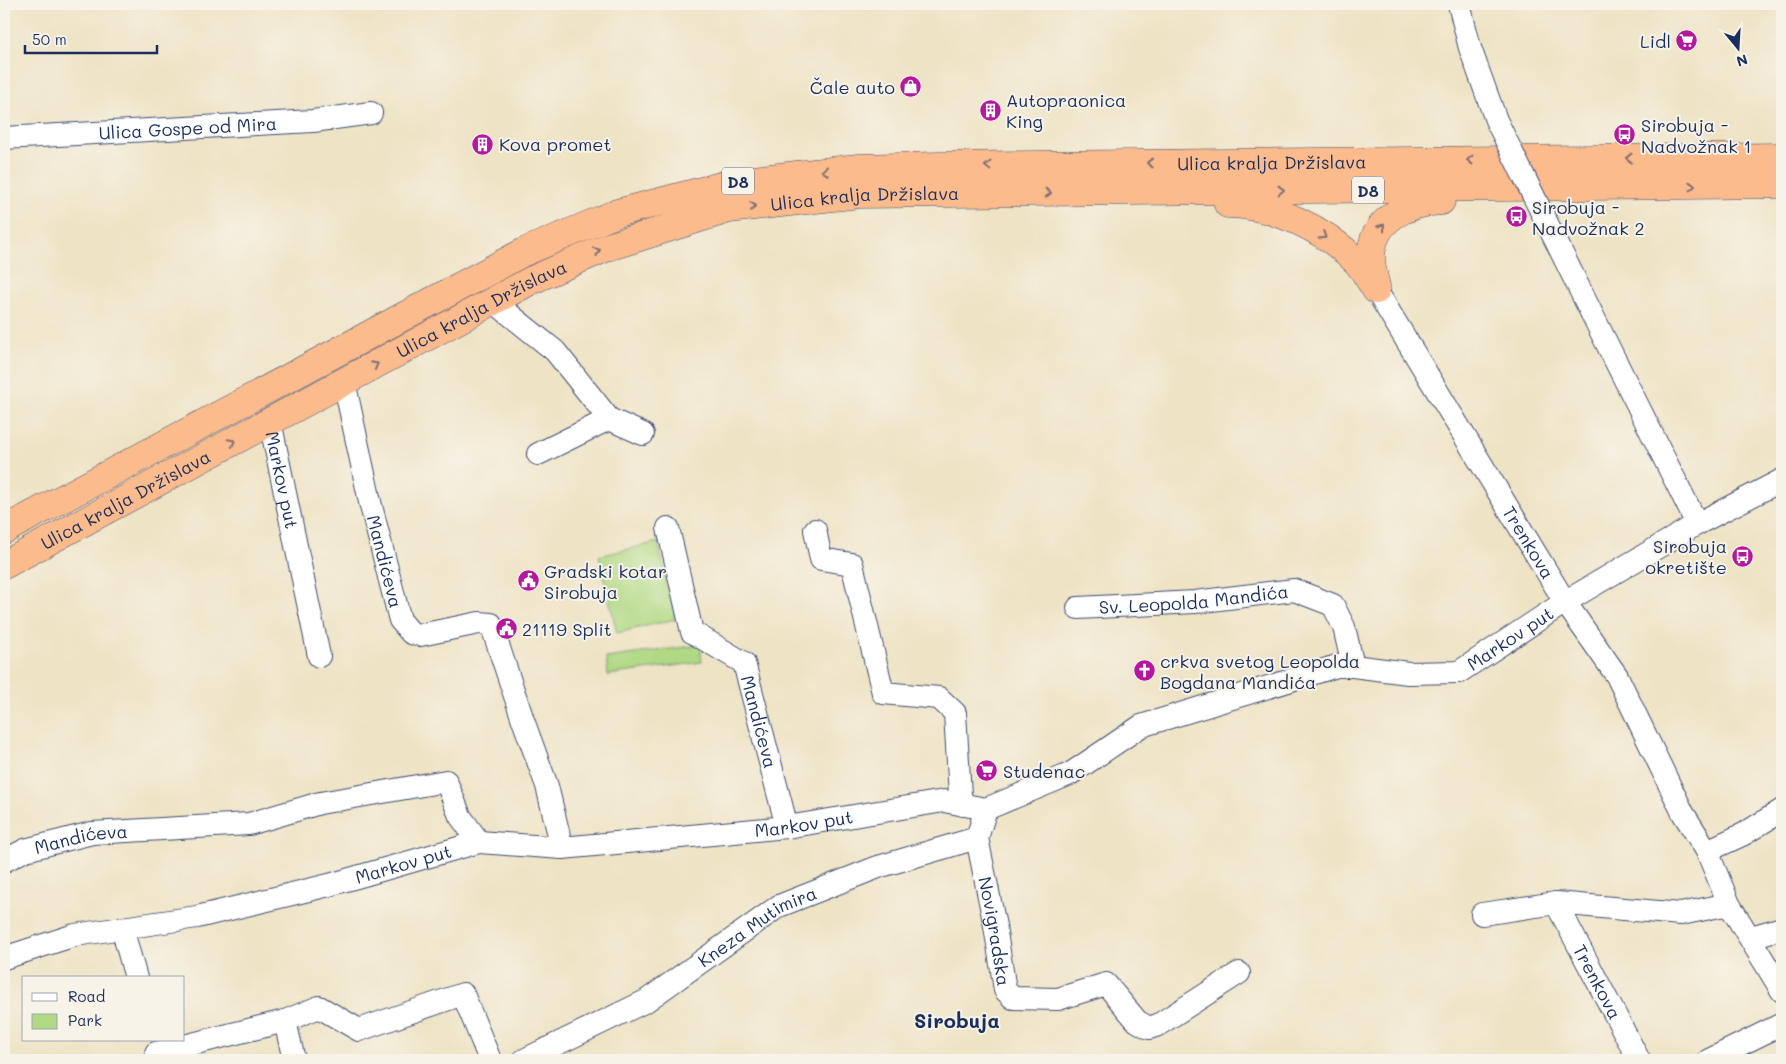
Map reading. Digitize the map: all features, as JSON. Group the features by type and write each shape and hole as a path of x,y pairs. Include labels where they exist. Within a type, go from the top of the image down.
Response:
{"highway":[{"name":"Ulica kralja Držislava","path":"4,530 524,252 617,213 736,182 858,168 1782,156"},
{"name":"Ulica kralja Držislava","path":"4,565 532,280 608,247 729,209 859,194 1782,184"},
{"path":"1376,290 1371,260 1373,241 1385,222 1399,210 1421,202 1485,200 1500,188"},
{"path":"1180,192 1196,204 1245,206 1277,212 1308,226 1336,244 1358,263 1376,290"}],"street":[{"path":"1459,4 1470,48 1496,120 1697,524"},
{"name":"Ulica Gospe od Mira","path":"4,138 313,121 371,113"},
{"name":"Trenkova","path":"1376,290 1565,602 1617,676 1683,813 1706,851 1729,904 1751,937 1782,991"},
{"path":"493,301 555,351 609,419 643,434"},
{"name":"Mandićeva","path":"344,381 370,502 400,620 411,633 420,635 479,623 491,624 522,720 547,786 562,848"},
{"path":"538,454 609,419"},
{"name":"Markov put","path":"270,421 319,656"},
{"name":"Markov put","path":"4,958 75,935 197,917 235,908 329,885 479,842 562,848 787,827 944,801 986,809 1070,774 1142,726 1337,666 1353,666 1408,673 1459,672 1565,602 1697,524 1782,480"},
{"name":"Mandićeva","path":"668,528 692,632 744,662 787,827"},
{"path":"816,530 821,559 852,564 883,693 939,698 956,713 960,795 963,805"},
{"name":"Sv. Leopolda Mandića","path":"1078,608 1195,602 1294,590 1333,604 1344,627 1353,666"},
{"name":"Mandićeva","path":"4,861 25,850 92,833 249,824 320,803 446,781 460,816 479,842"},
{"path":"977,838 986,809"},
{"path":"1706,851 1744,834 1782,810"},
{"name":"Novigradska","path":"977,838 995,926 1005,990 1014,998 1058,999 1106,984 1137,1021 1149,1028 1158,1025 1239,973"},
{"name":"Kneza Mutimira","path":"524,1060 646,1000 779,906 878,867 977,838"},
{"path":"1482,914 1556,903 1681,914 1729,904"},
{"name":"Trenkova","path":"1556,903 1639,1060"},
{"path":"122,928 135,976"},
{"path":"1751,937 1782,928"},
{"path":"156,1051 285,1021 319,1007 359,1030 463,994 490,1060"},
{"path":"285,1021 294,1060"},
{"path":"1709,1060 1782,1024"}],"green space":[{"path":"658,542 676,619 617,633 599,556"},
{"path":"700,645 702,662 608,675 606,658"}],"place":[{"name":"Lidl","path":"1687,41"},
{"name":"Čale auto","path":"911,87"},
{"name":"Autopraonica King","path":"990,110"},
{"name":"Sirobuja - Nadvožnak 1","path":"1625,135"},
{"name":"Kova promet","path":"483,144"},
{"name":"Sirobuja - Nadvožnak 2","path":"1516,217"},
{"name":"Sirobuja okretište","path":"1743,556"},
{"name":"Gradski kotar Sirobuja","path":"528,581"},
{"name":"21119 Split","path":"506,629"},
{"name":"crkva svetog Leopolda Bogdana Mandića","path":"1144,671"},
{"name":"Studenac","path":"987,771"}],"district":[{"name":"Sirobuja","path":"957,1020"}]}
